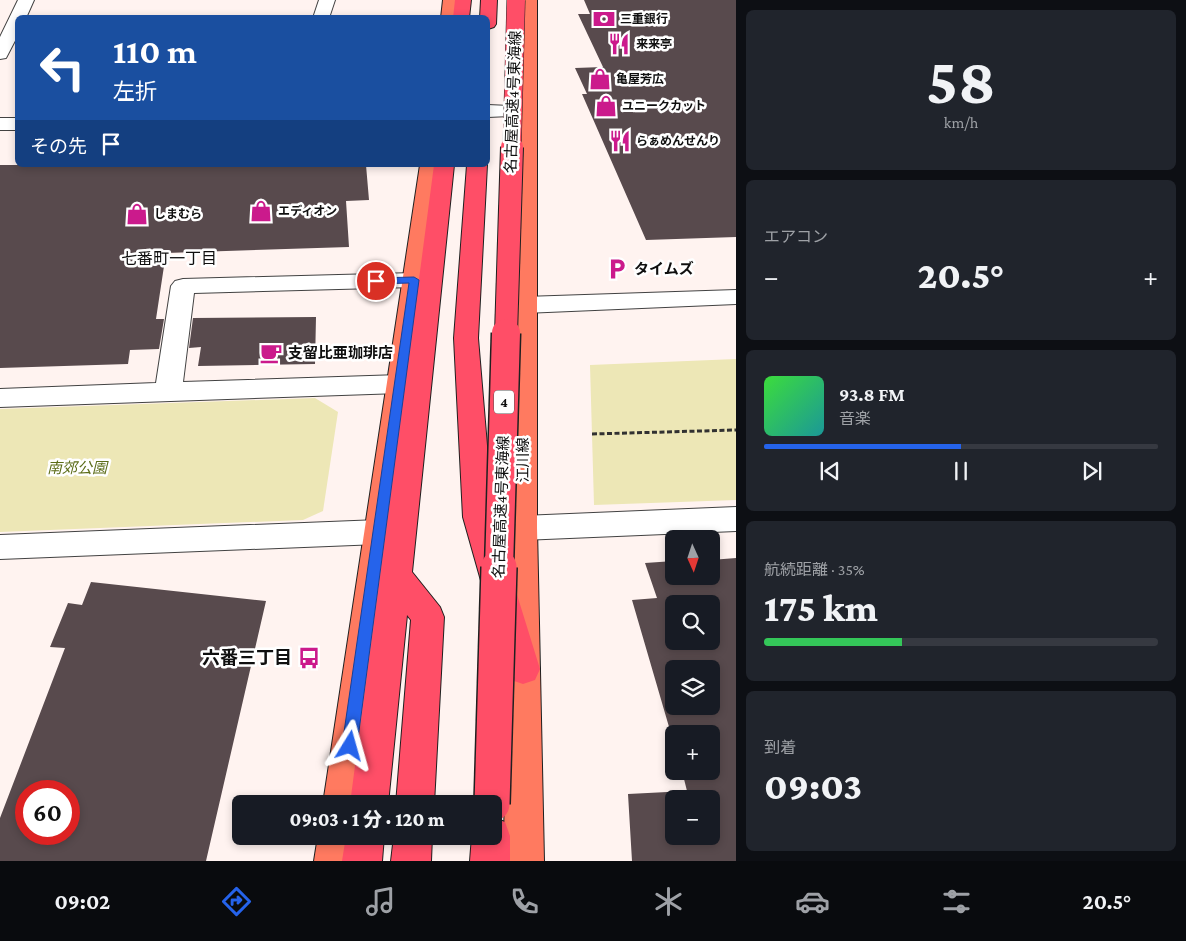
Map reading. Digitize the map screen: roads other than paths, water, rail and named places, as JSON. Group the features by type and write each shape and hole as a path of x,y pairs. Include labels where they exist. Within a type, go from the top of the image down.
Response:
{"highway":[{"path":"461,15 463,0"},
{"path":"488,15 489,0"},
{"name":"名古屋高速4号東海線","path":"492,795 516,0"},
{"path":"370,795 444,167"},
{"path":"476,167 466,338 478,517 523,669"},
{"path":"396,575 428,617 416,795"},
{"path":"362,861 364,845"},
{"path":"411,861 412,845"},
{"path":"490,861 491,845"}],"main road":[{"path":"449,15 451,0"},
{"name":"江川線","path":"524,861 522,528 529,0"},
{"path":"343,795 430,167"},
{"path":"334,861 336,845"}],"street":[{"path":"21,15 26,0"},
{"path":"322,15 327,0"},
{"path":"0,54 13,37"},
{"path":"490,111 528,111"},
{"path":"0,124 15,124"},
{"path":"168,393 183,286 414,280"},
{"path":"524,305 736,297"},
{"path":"0,398 400,384"},
{"path":"522,528 736,519"},
{"path":"0,547 379,532"}],"place":[{"name":"三重銀行","path":"604,19"},
{"name":"来来亭","path":"619,44"},
{"name":"亀屋芳広","path":"600,79"},
{"name":"ユニークカット","path":"606,106"},
{"name":"らぁめんせんり","path":"620,141"},
{"name":"エディオン","path":"261,211"},
{"name":"しまむら","path":"137,214"},
{"name":"タイムズ","path":"617,269"},
{"name":"支留比亜珈琲店","path":"271,353"},
{"name":"六番三丁目","path":"309,658"}],"district":[{"name":"七番町一丁目","path":"169,258"}],"park label":[{"name":"南郊公園","path":"77,468"}]}
